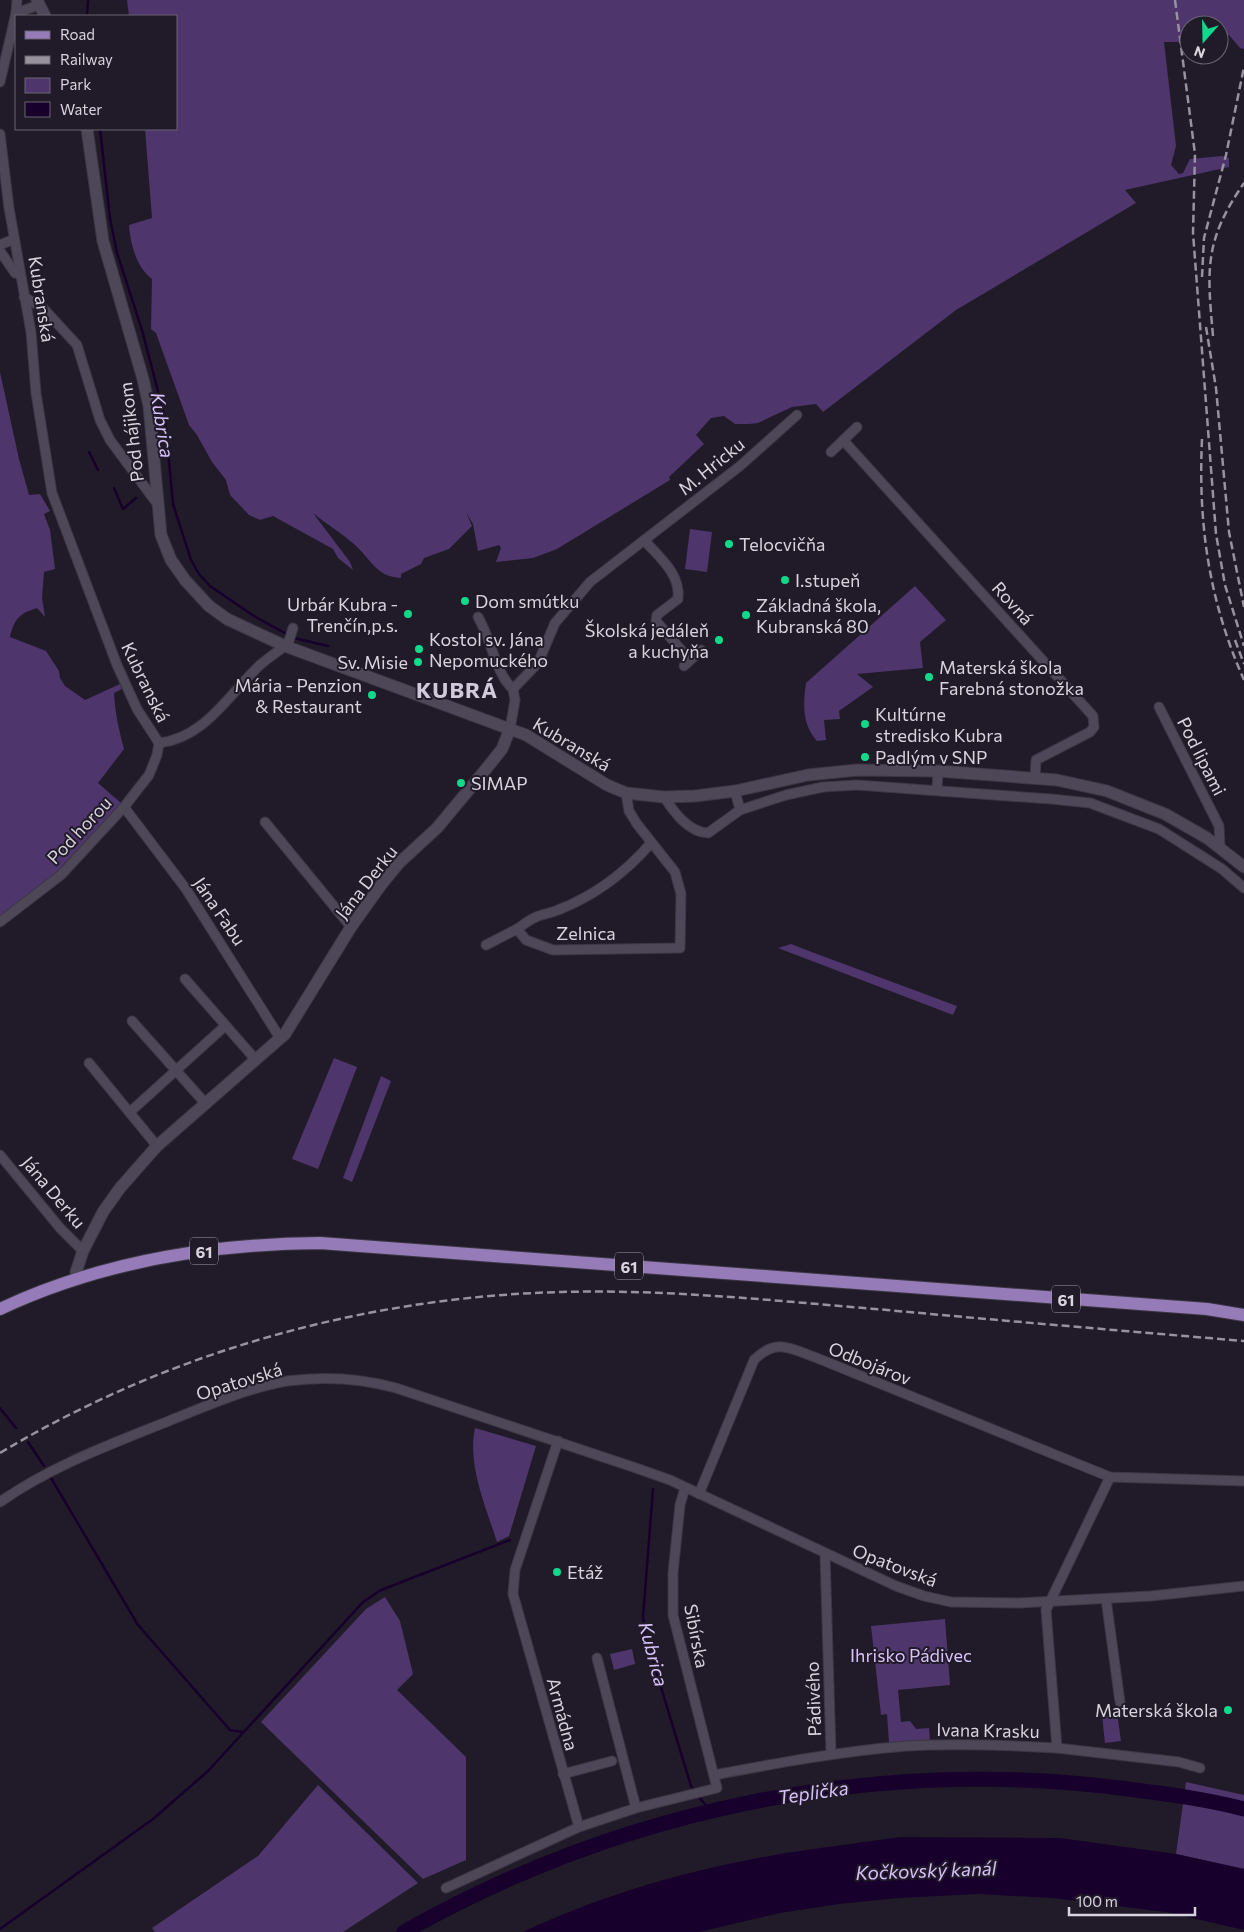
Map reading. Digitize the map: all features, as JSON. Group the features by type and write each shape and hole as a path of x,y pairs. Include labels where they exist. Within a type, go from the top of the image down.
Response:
{"main road":[{"name":"61","path":"0,1309 79,1279 134,1263 186,1253 263,1245 320,1243 1207,1310 1244,1315"},
{"name":"61","path":"1207,1310 1244,1306"}],"street":[{"path":"17,0 16,13 40,7"},
{"path":"0,82 2,64 15,17"},
{"name":"Pod hájikom","path":"87,130 103,241 145,388 152,436 156,502 165,548 185,580 196,593 227,619 289,639"},
{"name":"Kubranská","path":"0,134 14,239 31,332 44,456 52,493 117,665 137,709 159,743 173,741 194,732 210,718 260,665 289,639 538,740 607,785 626,793 664,797 689,797 735,791 831,772 857,770 938,771 1035,778 1094,788 1165,814 1220,848 1244,868"},
{"path":"0,245 14,239"},
{"path":"0,251 14,272 20,274"},
{"path":"24,296 43,308 77,345 100,420 110,440 156,502"},
{"name":"M. Hricku","path":"513,690 538,663 555,623 576,596 604,570 740,466 797,415"},
{"path":"831,452 857,427"},
{"name":"Rovná","path":"844,440 1093,716 1094,727 1090,732 1036,760 1035,778"},
{"path":"644,540 676,577 678,598 657,615 656,621 687,663 701,650"},
{"path":"478,617 491,641 498,667 513,690 515,700 510,729"},
{"name":"Pod lipami","path":"1159,707 1219,826 1220,848"},
{"name":"Jána Derku","path":"79,1279 76,1272 82,1251 103,1212 129,1177 157,1146 280,1038 299,1014 352,927 399,863 437,828 497,755 510,729"},
{"name":"Pod horou","path":"0,922 61,875 124,807 149,775 157,755 159,743"},
{"path":"857,770 857,785"},
{"path":"937,790 938,771"},
{"path":"1013,795 1014,777"},
{"path":"783,781 786,795"},
{"path":"664,797 684,822 703,833 712,832 740,810 786,795 823,787 857,785 1013,795 1090,803 1159,829 1222,869 1244,888"},
{"path":"1090,803 1094,788"},
{"path":"735,791 740,810"},
{"name":"Zelnica","path":"626,793 629,811 651,843 675,872 681,894 680,948 553,950 526,940 516,929 536,917 558,911 612,880 632,865 651,843"},
{"name":"Jána Fabu","path":"124,807 186,889 280,1038"},
{"path":"1159,829 1165,814"},
{"path":"265,822 352,927"},
{"path":"1222,869 1232,857"},
{"path":"486,945 516,929"},
{"path":"185,979 256,1060"},
{"path":"132,1021 205,1103"},
{"path":"130,1112 225,1026"},
{"path":"89,1063 157,1146"},
{"name":"Jána Derku","path":"0,1155 60,1228 82,1251"},
{"name":"Odbojárov","path":"699,1494 754,1360 763,1351 779,1346 1110,1477"},
{"name":"Opatovská","path":"0,1502 40,1477 94,1451 236,1395 263,1386 300,1380 338,1378 377,1383 558,1441 647,1472 699,1494 896,1586 924,1596 951,1602 982,1604 1106,1599 1244,1586"},
{"name":"Armádna","path":"558,1441 515,1570 513,1594 579,1826"},
{"path":"1110,1477 1244,1481"},
{"name":"Ivana Krasku","path":"831,1754 926,1746 981,1744 1057,1748 1046,1610 1052,1601 1110,1477"},
{"name":"Sibírska","path":"636,1808 718,1788 673,1615 673,1573 680,1505 685,1488"},
{"name":"Pádivého","path":"714,1775 831,1754 825,1554"},
{"path":"1106,1599 1120,1702"},
{"path":"446,1888 579,1826 636,1808 597,1658"},
{"path":"1057,1748 1179,1762 1200,1768"},
{"path":"563,1774 612,1761"}],"green space":[{"path":"127,0 1244,0 1244,49 1240,48 1229,35 1229,15 1179,15 1179,42 1164,42 1176,146 1171,165 1179,174 1183,173 1190,159 1222,156 1229,158 1229,167 1125,190 1136,203 956,310 823,412 816,404 792,407 758,423 735,424 724,416 711,418 696,435 704,444 669,477 670,480 557,549 533,558 496,562 501,548 499,545 478,551 473,524 466,512 472,526 449,549 424,558 421,564 401,574 401,578 393,577 380,571 361,550 313,513 350,562 353,570 338,558 333,549 273,516 260,520 249,515 230,495 226,480 212,462 197,435 189,425 156,333 151,329 152,279 142,269 135,255 129,225 152,218 145,130 178,130 178,15 129,15"},
{"path":"0,372 29,495 40,494 50,511 44,514 50,530 55,569 44,572 42,598 45,617 37,608 26,612 16,621 10,637 46,651 59,671 60,678 65,686 85,700 120,684 122,689 114,693 115,708 124,749 98,783 121,803 65,867 0,918"},
{"path":"690,529 712,532 707,572 685,569"},
{"path":"915,586 946,620 920,642 923,668 857,674 873,687 839,711 840,719 824,720 826,740 817,741 806,721 804,699 806,683"},
{"path":"791,944 957,1006 953,1015 778,948"},
{"path":"334,1058 357,1067 318,1169 292,1159"},
{"path":"381,1076 391,1081 352,1182 343,1178"},
{"path":"475,1428 536,1446 509,1536 497,1542 483,1500 476,1471 473,1442"},
{"path":"385,1597 400,1621 413,1674 397,1690 466,1757 466,1860 423,1879 261,1722 366,1609"},
{"name":"Ihrisko Pádivec","path":"945,1619 950,1685 898,1690 901,1722 910,1721 916,1729 929,1728 930,1741 889,1743 887,1714 881,1715 871,1626"},
{"path":"632,1649 635,1664 614,1670 610,1654"},
{"path":"1117,1713 1121,1741 1105,1743 1102,1715"},
{"path":"1186,1782 1244,1795 1244,1869 1176,1854"},
{"path":"318,1785 418,1883 343,1932 155,1932 152,1928 258,1856"}],"water":[{"name":"Kočkovský kanál","path":"900,1837 1060,1838 1176,1854 1244,1869 1244,1930 1166,1912 1053,1898 978,1894 899,1898 839,1904 780,1913 699,1932 523,1932 609,1897 698,1871 811,1849"}],"waterway":[{"name":"Kubrica","path":"87,15 88,0"},
{"name":"Kubrica","path":"100,130 110,218 117,253 142,330 165,418 173,504 191,560 199,574 210,586 254,616 294,638 328,646"},
{"path":"89,452 98,470"},
{"path":"114,488 123,509 136,498"},
{"path":"0,1408 16,1428"},
{"path":"28,1442 44,1466"},
{"path":"51,1478 138,1625 230,1730 242,1732"},
{"name":"Kubrica","path":"653,1489 643,1617 646,1638 691,1786 695,1791"},
{"path":"0,1929 153,1819 208,1771 363,1602 381,1590 510,1540"},
{"name":"Teplička","path":"404,1932 488,1889 574,1853 663,1824 754,1802 847,1787 940,1780 1034,1781 1128,1789 1201,1800 1244,1809"},
{"name":"Kubrica","path":"698,1796 710,1810"}],"railway":[{"path":"1175,0 1195,154 1193,233 1216,534 1225,585 1244,646"},
{"path":"1202,277 1204,238 1226,155 1244,67"},
{"path":"1213,336 1210,292 1211,256 1221,222 1244,183"},
{"path":"1206,327 1216,388 1229,532 1244,607"},
{"path":"1202,439 1202,502 1208,562 1222,621 1244,680"},
{"path":"1235,640 1244,664"},
{"path":"0,1453 64,1417 131,1386 200,1359 270,1336 414,1305 488,1296 561,1292 642,1292 724,1296 1244,1341"}],"place":[{"name":"Telocvičňa","path":"729,544"},
{"name":"I.stupeň","path":"785,580"},
{"name":"Dom smútku","path":"465,601"},
{"name":"Urbár Kubra - Trenčín,p.s.","path":"408,614"},
{"name":"Základná škola, Kubranská 80","path":"746,615"},
{"name":"Školská jedáleň a kuchyňa","path":"719,640"},
{"name":"Kostol sv. Jána Nepomuckého","path":"419,649"},
{"name":"Sv. Misie","path":"418,662"},
{"name":"Materská škola Farebná stonožka","path":"929,677"},
{"name":"Mária - Penzion & Restaurant","path":"372,695"},
{"name":"Kultúrne stredisko Kubra","path":"865,724"},
{"name":"Padlým v SNP","path":"865,757"},
{"name":"SIMAP","path":"461,783"},
{"name":"Etáž","path":"557,1572"},
{"name":"Materská škola","path":"1228,1710"}],"district":[{"name":"KUBRÁ","path":"457,689"}]}
